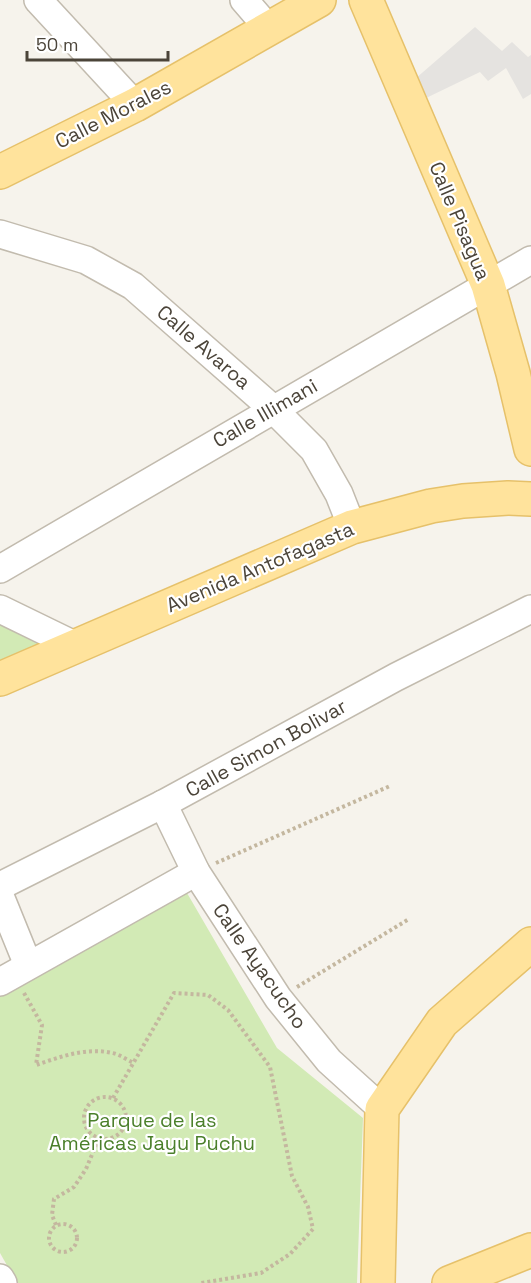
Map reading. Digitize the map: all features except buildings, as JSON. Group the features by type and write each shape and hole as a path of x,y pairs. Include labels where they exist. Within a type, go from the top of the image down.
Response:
{"main road":[{"name":"Calle Morales","path":"0,172 135,105 319,0"},
{"name":"Calle Pisagua","path":"366,0 488,285 513,373 531,449"},
{"name":"Avenida Antofagasta","path":"0,679 74,645 352,527 431,506 463,501 531,499"},
{"path":"378,1283 382,1109 442,1022 531,944"},
{"path":"449,1283 531,1250"}],"street":[{"path":"38,0 135,105"},
{"path":"244,0 270,30"},
{"name":"Calle Avaroa","path":"0,234 86,260 132,286 273,408 314,450 339,494 352,527"},
{"name":"Calle Illimani","path":"0,569 273,408 531,260"},
{"path":"0,609 74,645"},
{"name":"Calle Simon Bolivar","path":"0,886 163,804 396,677 531,609"},
{"name":"Calle Ayacucho","path":"163,804 196,872 278,999 329,1061 382,1109"},
{"path":"0,896 14,974 196,872"},
{"path":"0,1278 3,1283"}],"path":[{"path":"196,872 390,786"},
{"path":"278,999 409,920"},
{"path":"14,974 42,1024 36,1065 85,1052 112,1053 134,1063"},
{"path":"113,1098 174,993 208,995 228,1010 270,1067 292,1176 308,1207 313,1229 290,1254 261,1273 201,1283"},
{"path":"106,1096 119,1102 127,1114 124,1128 113,1138 99,1138 93,1135 85,1124 85,1111 94,1100 106,1096"},
{"path":"56,1225 52,1215 54,1199 74,1187 86,1169 99,1138"},
{"path":"66,1224 74,1229 77,1239 74,1248 60,1252 50,1245 48,1236 56,1225 66,1224"}],"green space":[{"path":"0,623 40,644 0,663"},
{"name":"Parque de las Américas Jayu Puchu","path":"187,893 277,1048 363,1118 357,1283 17,1283 0,1253 0,996"}],"shaded area":[{"path":"475,27 502,51 512,42 528,57 531,55 531,94 523,99 506,68 488,81 480,72 424,99 415,79"}]}
